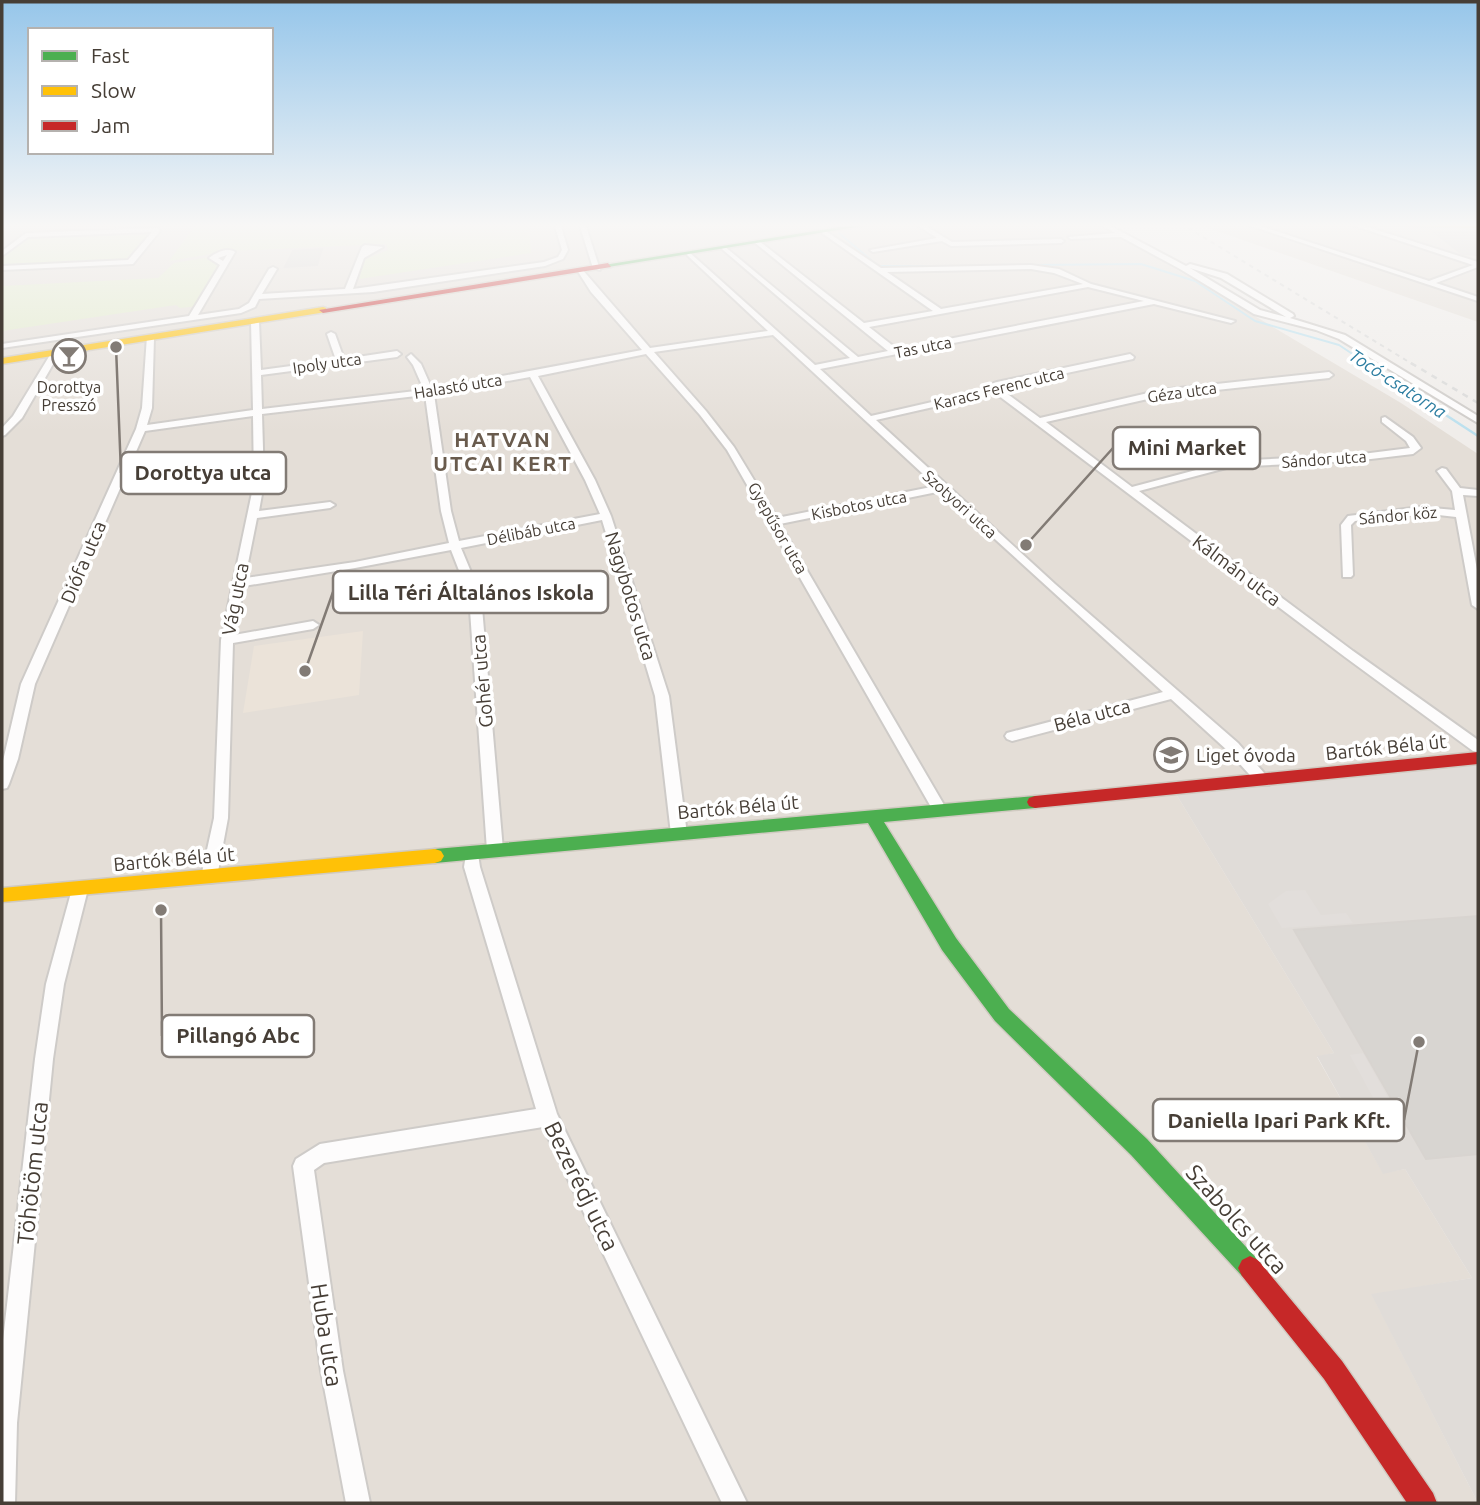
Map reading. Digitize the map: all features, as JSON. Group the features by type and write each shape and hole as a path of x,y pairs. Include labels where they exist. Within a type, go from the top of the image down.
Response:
{"street":[{"path":"192,318 207,293"},
{"path":"2,346 240,311 252,305 260,293"},
{"path":"258,297 326,293"},
{"path":"2,361 296,315 318,304 342,307 423,293"},
{"name":"Gyepűsor utca","path":"597,293 703,413 731,449 940,810"},
{"name":"Szotyori utca","path":"731,293 943,488 1233,747 1264,780"},
{"path":"778,293 857,360"},
{"path":"822,293 895,352"},
{"path":"912,293 940,312"},
{"path":"863,326 1047,293"},
{"path":"1126,293 1231,321"},
{"path":"1226,293 1269,316 1342,337 1478,420"},
{"path":"1251,293 1310,326"},
{"path":"1460,293 1478,299"},
{"name":"Tas utca","path":"812,368 1157,301"},
{"path":"1245,305 1267,303"},
{"name":"Vág utca","path":"209,877 222,818 227,639 259,483 255,321"},
{"name":"Halastó utca","path":"141,429 429,392 646,351 774,333"},
{"path":"331,334 341,361"},
{"name":"Diófa utca","path":"2,784 11,759 28,684 141,429 147,408 150,338"},
{"path":"2,433 17,418 57,352"},
{"name":"Ipoly utca","path":"257,373 397,354"},
{"name":"Gohér utca","path":"411,357 417,364 429,392 446,511 455,546 475,596 495,849"},
{"name":"Karacs Ferenc utca","path":"868,419 997,390 997,385 1130,357"},
{"name":"Nagybotos utca","path":"533,374 590,480 606,516 662,696 679,834"},
{"name":"Géza utca","path":"1038,421 1161,393 1329,375"},
{"name":"Kálmán utca","path":"997,390 1478,747"},
{"name":"Sándor utca","path":"1130,490 1230,464 1394,454 1413,451 1416,448 1410,439 1385,420"},
{"path":"1442,471 1457,491 1478,605"},
{"name":"Kisbotos utca","path":"775,522 943,488"},
{"path":"1457,491 1478,493"},
{"path":"253,515 330,505"},
{"name":"Sándor köz","path":"1348,575 1346,525 1352,518 1421,510 1461,514"},
{"name":"Délibáb utca","path":"237,583 455,546 606,516"},
{"path":"227,639 313,625"},
{"name":"Béla utca","path":"1012,736 1173,694"},
{"name":"Bartók Béla út","path":"2,895 1264,780 1478,758"},
{"name":"Szabolcs utca","path":"872,816 958,959 1003,1016 1157,1165 1270,1289 1386,1442 1423,1503"},
{"name":"Bezerédj utca","path":"472,852 472,867 548,1118 735,1503"},
{"name":"Töhötöm utca","path":"3,1503 5,1423 44,1059 55,984 80,889"},
{"name":"Huba utca","path":"358,1503 332,1371 303,1166 320,1154 548,1118"}],"shaded area":[{"path":"2,293 1216,293 1401,403 1478,454 1478,765 1176,794 1334,1053 1317,1057 1383,1173 1405,1169 1472,1278 1372,1295 1478,1503 2,1503"},
{"path":"1395,293 1478,293 1478,322"},
{"path":"363,631 359,695 243,713 254,646"},
{"path":"1478,765 1478,1503 1371,1294 1472,1278 1405,1169 1383,1174 1317,1056 1334,1053 1176,794"},
{"path":"1305,890 1321,915 1346,913 1353,923 1282,928 1268,904 1286,891"},
{"path":"1363,1053 1404,1126 1389,1127 1350,1055"}],"green space":[{"path":"2,293 207,293 199,306 180,308 176,305 2,331"}],"building":[{"path":"1478,916 1478,1154 1426,1159 1294,930"}],"waterway":[{"name":"Tocó-csatorna","path":"1213,293 1255,321 1339,345 1366,363"},
{"name":"Tocó-csatorna","path":"1366,363 1478,436"}],"railway":[{"path":"1296,293 1414,365"},
{"path":"1411,363 1478,403"}],"traffic: fast":[{"path":"435,856 1035,802"},
{"path":"872,816 949,944 1002,1015 1139,1147 1250,1268"}],"traffic: slow":[{"path":"2,361 323,310"},
{"path":"2,895 435,856"}],"traffic: jam":[{"path":"323,310 429,293"},
{"path":"1035,802 1478,758"},
{"path":"1250,1268 1333,1370 1423,1503"}],"place":[{"name":"Dorottya utca","path":"116,347"},
{"name":"Dorottya Presszó","path":"69,356"},
{"name":"Mini Market","path":"1026,545"},
{"name":"Lilla Téri Általános Iskola","path":"305,671"},
{"name":"Liget óvoda","path":"1171,755"},
{"name":"Pillangó Abc","path":"161,910"},
{"name":"Daniella Ipari Park Kft.","path":"1419,1042"}],"district":[{"name":"HATVAN UTCAI KERT","path":"503,451"}]}
